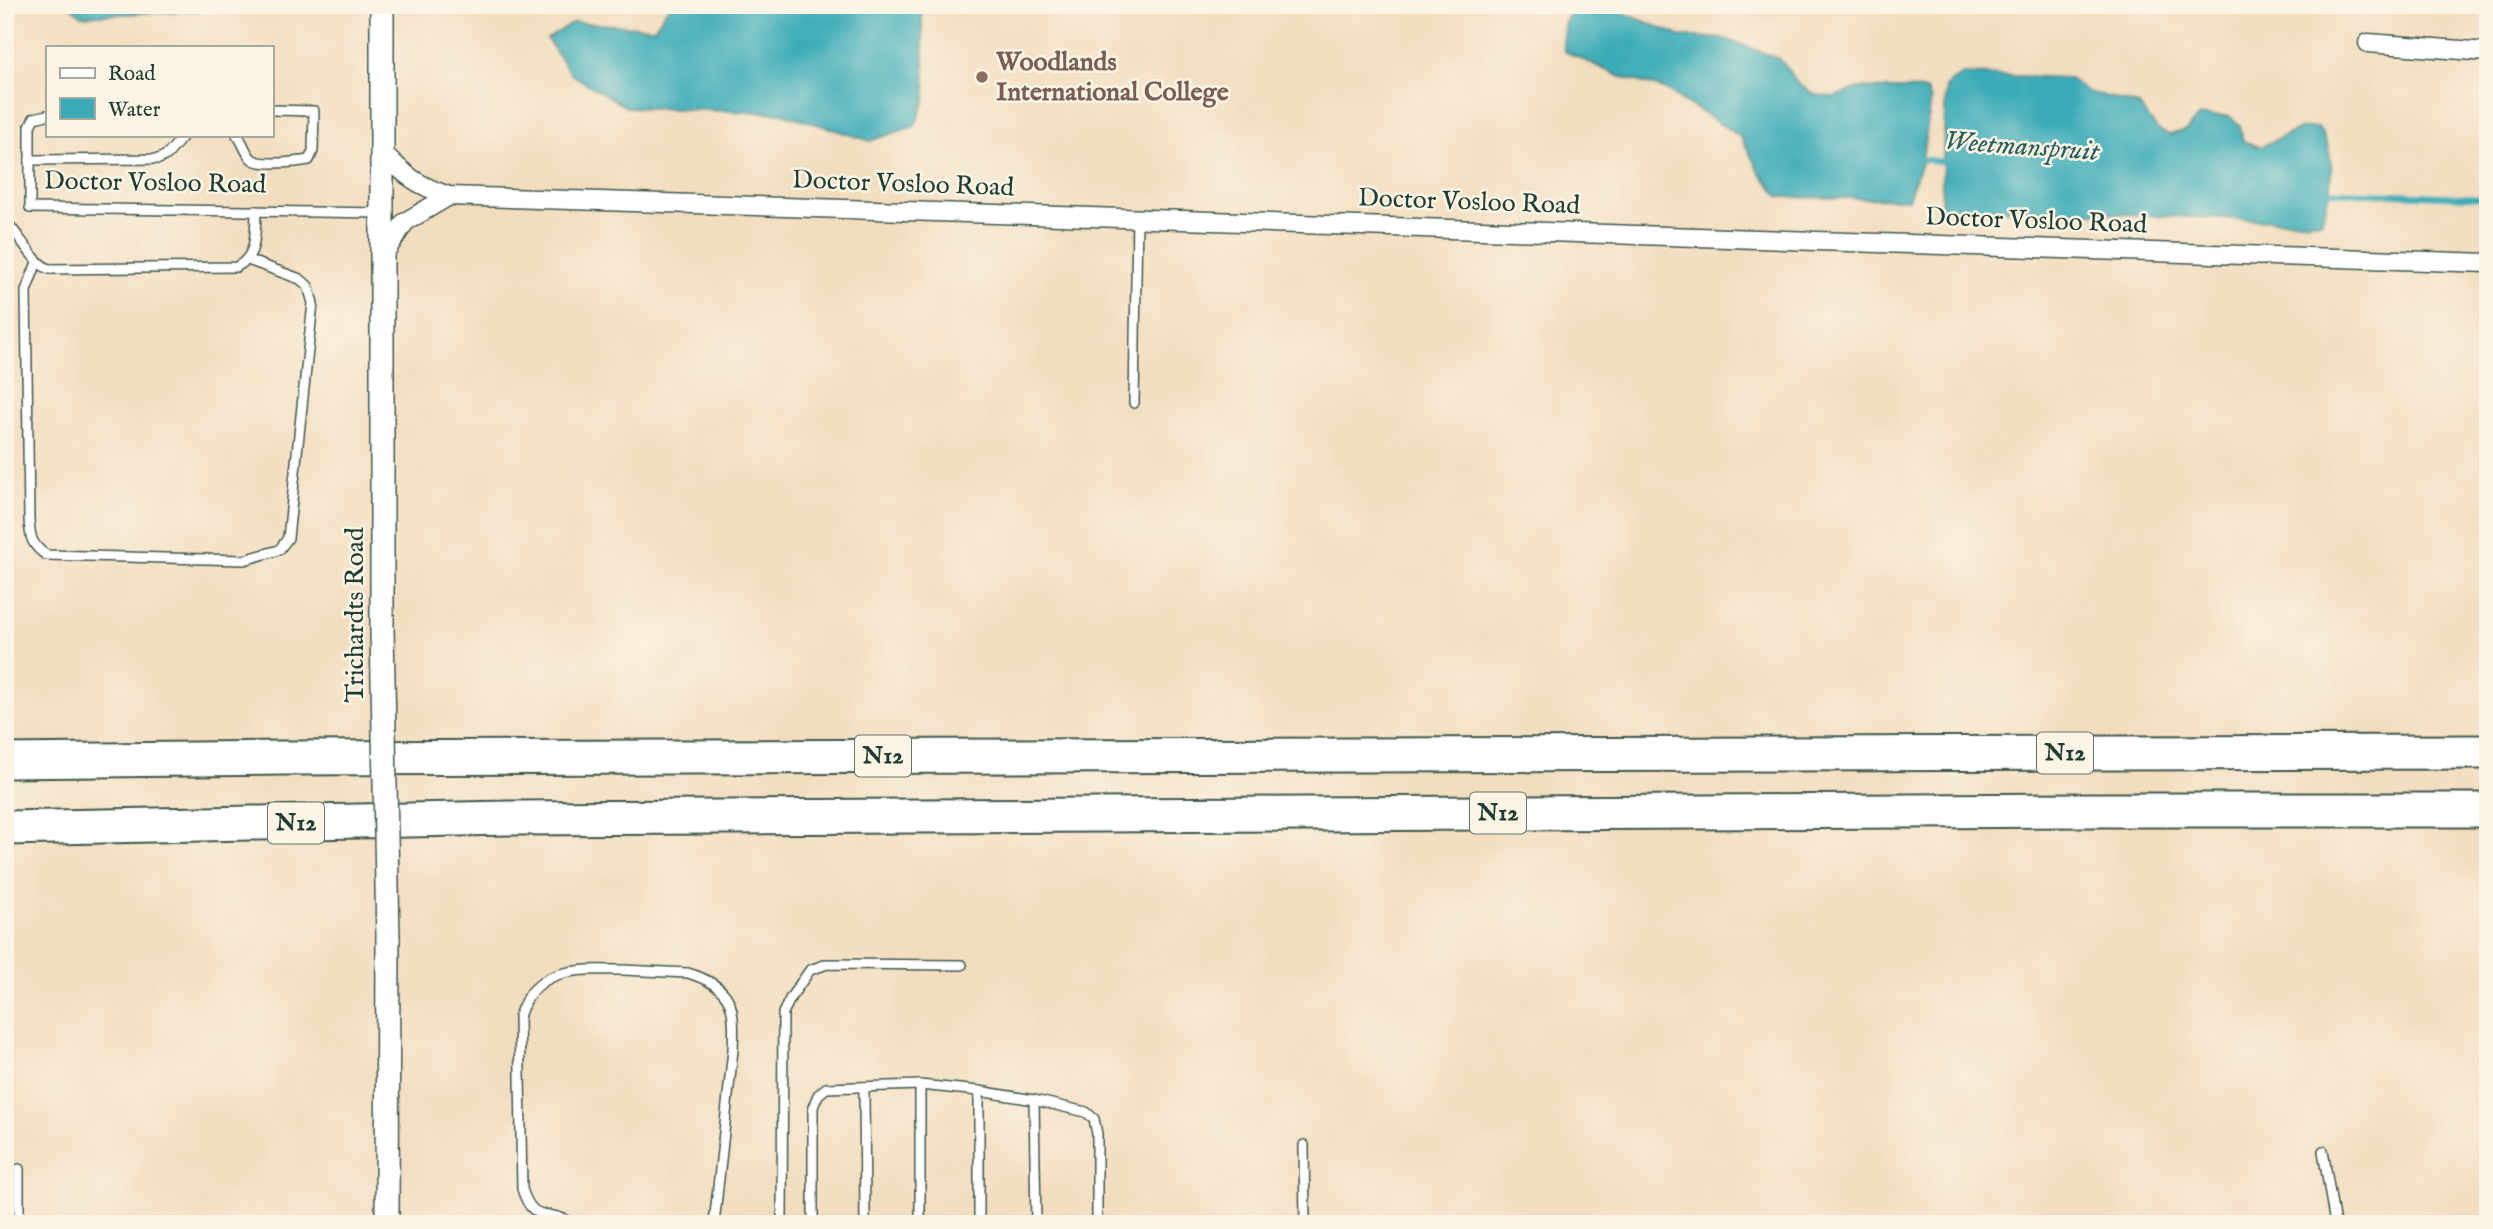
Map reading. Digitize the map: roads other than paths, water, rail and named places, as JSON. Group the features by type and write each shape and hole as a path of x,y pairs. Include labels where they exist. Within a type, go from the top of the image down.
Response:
{"highway":[{"path":"5,752 282,758"},
{"name":"N12","path":"5,761 2488,752"},
{"name":"N12","path":"5,828 523,817 2488,810"}],"street":[{"name":"Trichardts Road","path":"382,5 382,629 388,938 387,1224"},
{"path":"2368,43 2488,52"},
{"name":"Doctor Vosloo Road","path":"383,153 423,187 449,196 2488,263"},
{"path":"382,257 405,222 449,196"}],"lane":[{"path":"238,136 256,162 309,160 313,151 314,111 273,110"},
{"name":"Doctor Vosloo Road","path":"46,115 34,118 30,126 30,208 383,213"},
{"path":"30,160 159,159 168,154 183,136"},
{"path":"5,221 23,240 37,262 49,269 236,267 248,260 253,245 256,211"},
{"path":"1135,403 1136,218"},
{"path":"37,262 26,291 29,520 30,538 36,548 46,555 244,560 279,550 288,538 313,303 308,286 300,279 248,260"},
{"path":"782,1224 783,1013 791,997 810,970 827,964 962,965"},
{"path":"574,1224 564,1218 536,1213 527,1205 522,1189 519,1017 523,1002 536,986 555,975 580,969 688,973 706,978 732,1003 733,1050 714,1224"},
{"path":"920,1085 920,1224"},
{"path":"813,1224 813,1107 818,1095 826,1088 920,1085 979,1091 1086,1112 1094,1119 1097,1133 1097,1224"},
{"path":"864,1087 864,1224"},
{"path":"979,1091 979,1224"},
{"path":"1034,1100 1036,1224"},
{"path":"1304,1145 1306,1224"},
{"path":"2323,1151 2335,1224"},
{"path":"19,1169 19,1224"}],"water":[{"path":"68,5 307,5 82,16"},
{"path":"670,5 921,5 926,98 915,126 870,141 782,113 626,107 571,74 547,39 574,22 654,28"},
{"path":"1581,5 1598,5 1680,36 1726,39 1780,59 1798,84 1816,95 1834,97 1859,88 1926,90 1931,100 1922,160 1908,199 1780,197 1759,171 1741,137 1664,89 1619,76 1564,51 1563,30 1566,19"},
{"path":"1963,74 2068,78 2088,92 2138,105 2158,130 2169,135 2186,130 2199,116 2229,116 2240,125 2243,141 2260,147 2302,128 2318,128 2325,139 2331,162 2328,199 2321,222 1941,207 1946,86"}],"waterway":[{"name":"Weetmanspruit","path":"1915,159 1950,162"},
{"name":"Weetmanspruit","path":"2323,191 2488,198"}],"place":[{"name":"Woodlands International College","path":"982,77"}]}
